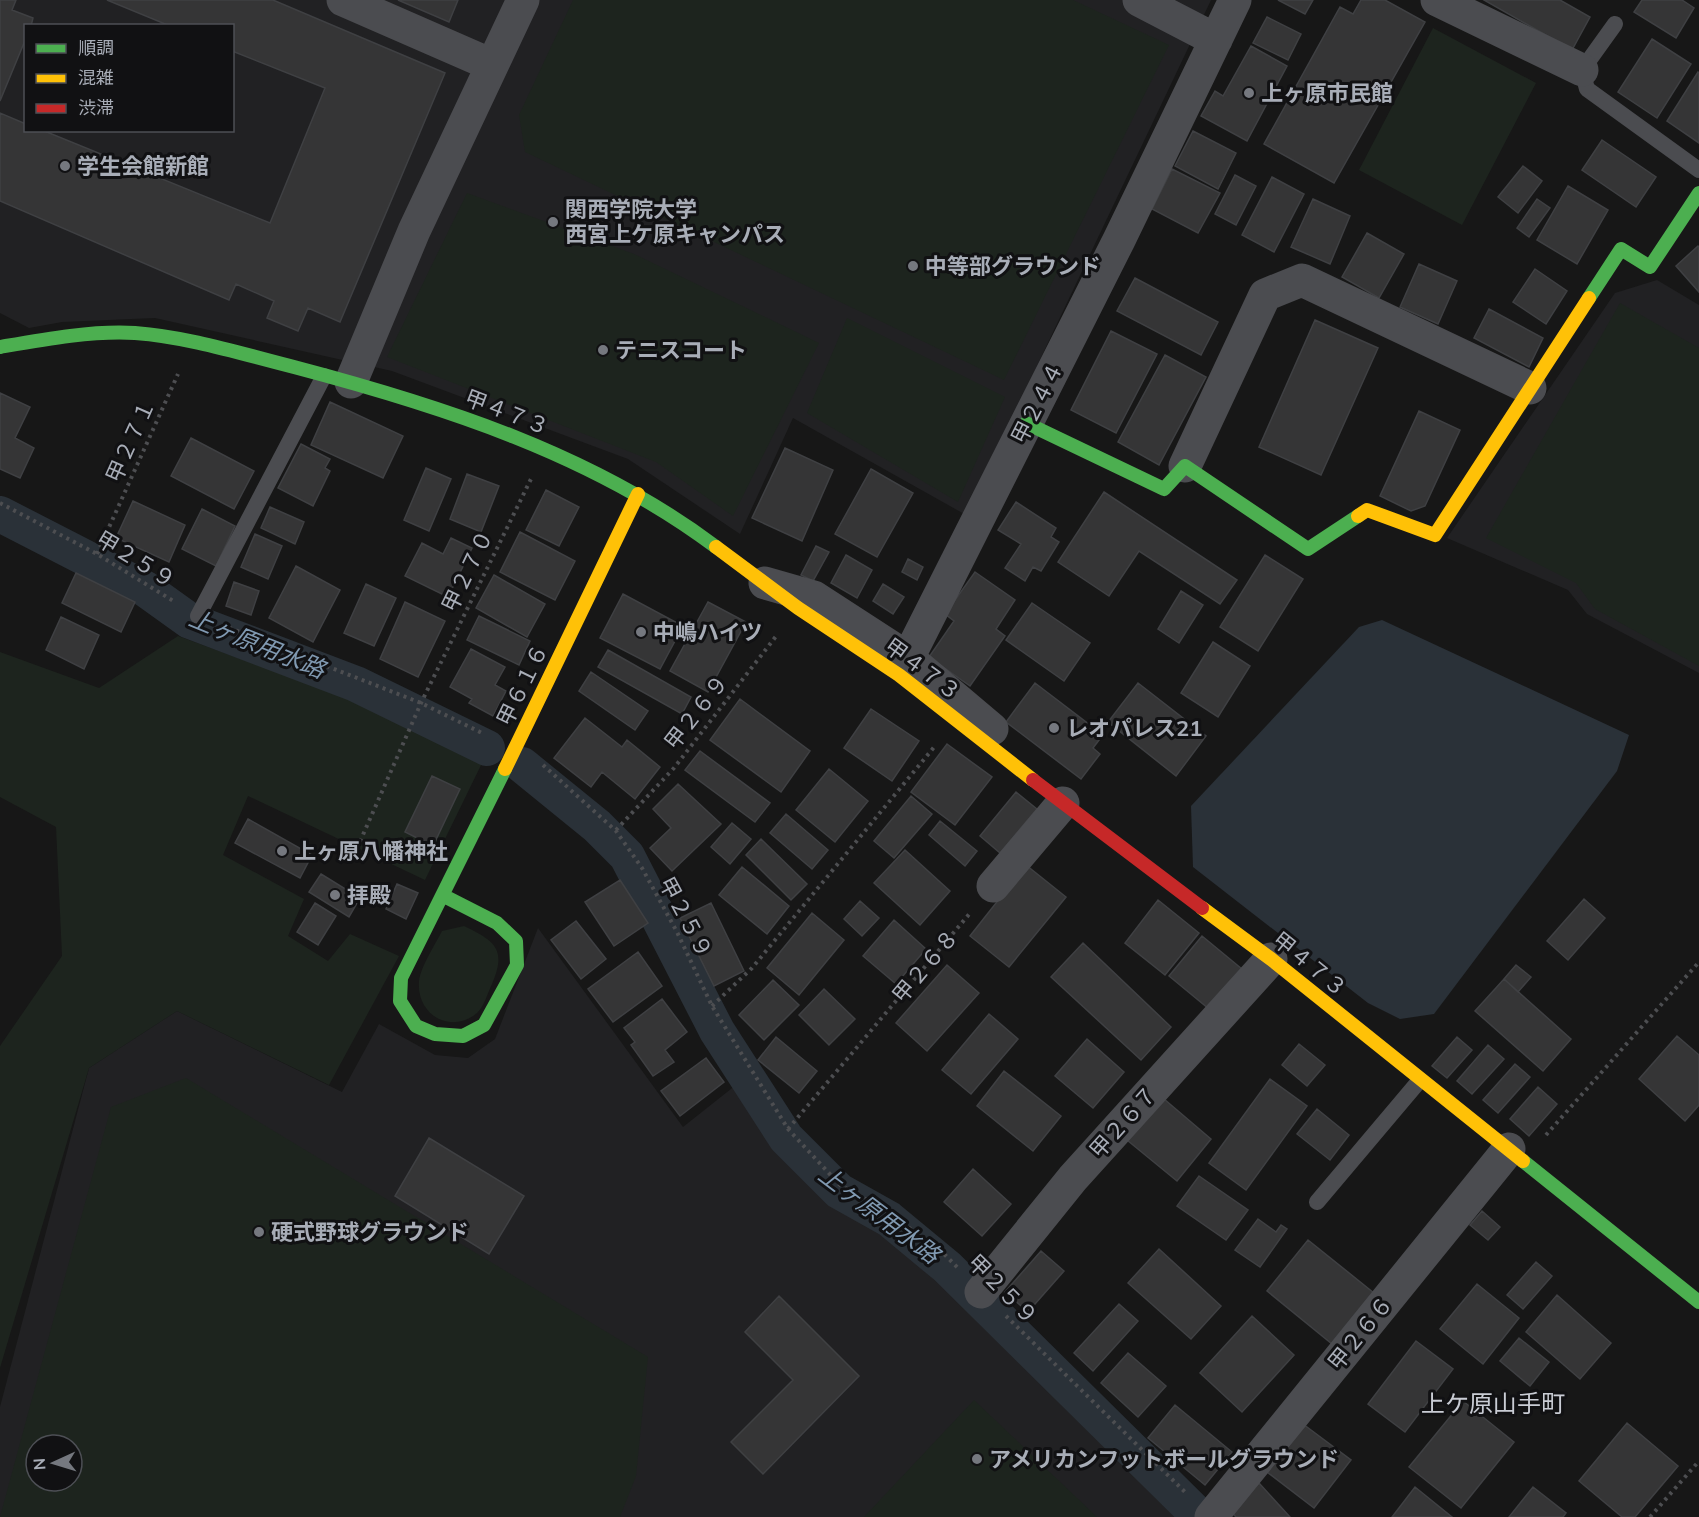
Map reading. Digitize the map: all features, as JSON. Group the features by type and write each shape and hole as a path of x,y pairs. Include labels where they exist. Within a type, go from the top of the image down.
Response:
{"street":[{"path":"343,0 492,66"},
{"path":"338,379 414,231 523,0"},
{"path":"1139,0 1216,40"},
{"name":"甲２４４","path":"908,658 1119,240 1235,0"},
{"path":"1437,0 1582,70"},
{"path":"1185,466 1308,549 1367,510 1435,535 1621,249 1650,267 1694,210"},
{"path":"1026,423 1164,489 1185,466 1264,295 1302,280 1530,388"},
{"name":"甲４７３","path":"0,347 48,339 133,333 193,341 338,379 450,413 546,449 638,494 675,516 798,608 899,675 1053,795 1271,959 1699,1302"},
{"name":"甲６１６","path":"444,896 496,923 516,941 517,965 484,1025 463,1036 435,1034 416,1026 400,1001 401,978 444,896 638,494"},
{"path":"764,582 814,597 908,658 1032,763 1053,795 993,886"},
{"name":"甲２６７","path":"981,1292 1072,1178 1271,959"},
{"name":"甲２６６","path":"1211,1517 1517,1154"}],"lane":[{"path":"1615,24 1582,70 1587,89 1699,170"},
{"path":"198,616 338,379"},
{"path":"1317,1202 1420,1080"}],"path":[{"name":"甲２７１","path":"97,554 193,341"},
{"name":"甲２７０","path":"351,862 418,708 546,449"},
{"name":"甲２５９","path":"0,503 97,554 198,616 421,703 534,758 616,831 642,868 677,932 712,1006 788,1129 840,1185 884,1209 936,1248 1211,1517"},
{"name":"甲２６９","path":"616,831 674,768 798,608"},
{"path":"712,1006 752,968 957,720"},
{"name":"甲２６８","path":"788,1129 993,886"},
{"path":"1517,1154 1699,962"},
{"path":"1650,1517 1699,1461"}],"shaded area":[{"name":"関西学院大学 西宮上ケ原キャンパス","path":"0,0 1211,0 966,515 793,418 740,534 628,459 392,371 155,318 62,322 29,328 0,313"},
{"name":"中等部グラウンド","path":"573,0 1073,0 1169,45 1004,380 525,152 519,115"},
{"path":"1433,28 1536,83 1462,225 1359,170"},
{"name":"テニスコート","path":"467,193 634,254 819,343 733,516 656,462 387,357"},
{"path":"1657,280 1699,305 1699,673 1587,614 1568,590 1447,538 1615,293"},
{"path":"1620,303 1699,348 1699,666 1595,609 1576,583 1486,538"},
{"path":"847,318 1005,397 958,502 807,413"},
{"path":"1382,620 1629,735 1617,771 1434,1014 1400,1019 1368,1003 1193,867 1191,806 1359,627"},
{"path":"178,636 408,720 483,761 425,880 248,796 223,855 304,899 288,936 328,961 350,934 399,956 329,1085 177,1011 89,1068 0,1368 0,1046 62,956 56,827 0,797 0,652 99,688"},
{"path":"464,926 484,936 490,942 498,954 498,962 492,984 477,1013 457,1022 446,1022 429,1012 423,1003 420,993 420,975 442,931"},
{"path":"538,928 683,1127 741,1081 788,1149 834,1194 897,1229 956,1281 1193,1517 0,1517 0,1407 89,1068 177,1011 342,1092 379,1024 435,1055 468,1058 495,1039"},
{"name":"硬式野球グラウンド","path":"186,1078 648,1357 636,1476 620,1517 0,1517 111,1107"},
{"name":"アメリカンフットボールグラウンド","path":"974,1400 1097,1517 864,1517"}],"building":[{"path":"0,0 16,0 12,10 33,18 32,24 24,24 24,43 0,101"},
{"name":"学生会館新館","path":"107,0 273,0 445,73 340,322 308,308 298,331 267,318 274,301 236,284 229,300 0,201 0,113 24,123 24,132 47,132 270,223 325,88 234,52 234,24 165,24"},
{"path":"398,0 458,0 449,22"},
{"path":"1278,0 1313,0 1305,14"},
{"path":"1361,0 1385,0 1425,22 1334,183 1264,144 1340,7 1353,14"},
{"path":"1484,0 1560,0 1590,17 1572,50"},
{"path":"1642,0 1682,0 1694,8 1676,38 1634,12"},
{"path":"1267,17 1301,34 1288,60 1253,43"},
{"path":"1652,39 1691,64 1657,118 1618,92"},
{"name":"上ヶ原市民館","path":"1251,46 1287,66 1247,141 1201,116 1215,91 1223,96"},
{"path":"1699,73 1699,143 1667,121"},
{"path":"1193,131 1236,153 1218,189 1175,166"},
{"path":"1602,140 1656,177 1636,207 1582,170"},
{"path":"1523,166 1542,181 1518,213 1498,197"},
{"path":"1172,169 1220,193 1198,233 1152,209"},
{"path":"1235,175 1256,186 1236,225 1215,214"},
{"path":"1272,177 1304,194 1274,252 1242,235"},
{"path":"1568,186 1608,210 1577,264 1537,240"},
{"path":"1313,199 1350,216 1330,264 1291,247"},
{"path":"1537,199 1550,208 1529,237 1517,228"},
{"path":"1367,233 1404,254 1379,298 1342,277"},
{"path":"1699,247 1699,292 1676,266"},
{"path":"1419,264 1457,281 1438,324 1400,307"},
{"path":"1535,269 1567,291 1546,324 1513,302"},
{"path":"1135,278 1218,322 1201,355 1117,311"},
{"path":"1489,309 1543,338 1529,367 1474,338"},
{"path":"1315,320 1378,348 1321,475 1259,447"},
{"path":"1111,331 1157,354 1116,433 1071,410"},
{"path":"1165,355 1206,377 1159,465 1118,442"},
{"path":"0,393 30,407 15,438 34,448 20,478 0,469"},
{"path":"330,402 403,436 383,478 311,445"},
{"path":"1419,411 1460,430 1425,506 1411,511 1380,496"},
{"path":"191,438 254,471 234,509 171,476"},
{"path":"301,444 330,459 325,468 330,471 313,506 278,488"},
{"path":"785,448 833,470 802,541 752,518"},
{"path":"426,468 451,479 429,531 404,520"},
{"path":"871,469 913,493 877,557 835,534"},
{"path":"467,474 499,486 481,532 450,519"},
{"path":"546,490 579,507 559,546 526,530"},
{"path":"1104,492 1237,580 1220,604 1139,551 1109,596 1058,562"},
{"path":"133,501 185,525 169,562 116,538"},
{"path":"1016,502 1056,528 1051,537 1059,542 1041,571 1033,567 1025,581 1005,568 1021,544 998,530"},
{"path":"270,507 304,522 295,544 261,528"},
{"path":"202,509 235,526 216,566 182,549"},
{"path":"520,532 575,561 555,600 500,572"},
{"path":"255,534 282,546 268,579 241,567"},
{"path":"451,538 472,548 448,597 405,576 422,543 443,554"},
{"path":"816,546 829,552 813,581 801,575"},
{"path":"846,555 872,570 857,598 831,583"},
{"path":"1265,555 1303,579 1258,651 1220,627"},
{"path":"908,559 923,567 917,580 902,572"},
{"path":"296,566 340,590 313,642 269,618"},
{"path":"975,572 1015,600 996,629 1005,636 970,686 929,657 954,621 945,614"},
{"path":"76,573 135,602 121,632 62,603"},
{"path":"494,575 545,604 527,637 476,608"},
{"path":"234,582 259,591 251,615 226,606"},
{"path":"366,584 396,598 374,646 344,633"},
{"path":"883,584 904,597 893,614 873,601"},
{"path":"1181,591 1203,605 1179,643 1158,629"},
{"name":"中嶋ハイツ","path":"623,594 683,626 660,669 600,638"},
{"path":"405,602 445,621 418,677 380,659"},
{"path":"708,602 746,622 708,692 670,671"},
{"path":"1032,603 1090,643 1064,681 1006,640"},
{"path":"479,616 530,641 519,665 467,640"},
{"path":"61,617 99,635 84,669 46,650"},
{"path":"1213,642 1250,666 1218,717 1181,693"},
{"path":"471,649 505,667 495,685 506,691 493,716 469,703 472,699 450,687"},
{"path":"608,650 691,697 682,714 598,667"},
{"path":"591,672 648,711 635,730 579,691"},
{"name":"レオパレス21","path":"1035,683 1103,735 1093,748 1100,754 1081,779 1006,722"},
{"path":"1138,683 1206,736 1176,776 1108,722"},
{"path":"740,699 810,751 781,792 710,740"},
{"path":"871,709 919,741 892,781 844,748"},
{"path":"585,718 622,747 627,740 660,767 635,799 602,772 591,787 554,758"},
{"path":"947,744 992,777 955,825 911,792"},
{"path":"700,751 770,803 755,822 685,770"},
{"path":"829,769 868,801 835,842 796,810"},
{"path":"432,776 460,789 433,846 405,832"},
{"path":"678,784 721,824 672,871 650,848 671,828 653,809"},
{"path":"1016,792 1037,809 1000,853 980,836"},
{"path":"911,796 932,814 894,858 874,841"},
{"path":"786,814 828,850 812,869 770,833"},
{"path":"248,819 312,855 300,878 235,843"},
{"path":"940,821 977,851 965,866 929,835"},
{"path":"732,823 751,839 730,864 711,847"},
{"path":"761,839 807,884 791,900 746,855"},
{"path":"905,850 950,891 920,925 874,883"},
{"path":"1026,865 1066,897 1009,967 970,936"},
{"path":"742,867 789,906 767,934 719,895"},
{"name":"拝殿","path":"321,874 360,898 349,917 309,892"},
{"path":"620,880 648,923 614,946 585,902"},
{"path":"397,884 418,893 406,919 386,909"},
{"path":"1584,899 1605,918 1568,960 1547,941"},
{"path":"1158,900 1199,933 1165,975 1125,943"},
{"path":"860,901 879,918 862,936 844,919"},
{"path":"315,903 336,916 318,945 297,932"},
{"path":"711,903 744,971 714,986 680,918"},
{"path":"812,913 844,940 799,995 767,968"},
{"path":"894,920 926,949 896,984 863,956"},
{"path":"576,921 606,959 581,979 551,940"},
{"path":"1202,936 1242,969 1209,1009 1169,976"},
{"path":"1083,943 1171,1027 1141,1060 1051,977"},
{"path":"638,952 662,986 613,1022 588,989"},
{"path":"947,965 979,993 927,1051 896,1023"},
{"path":"1516,965 1531,977 1518,992 1504,979"},
{"path":"1504,979 1571,1039 1543,1071 1475,1011"},
{"path":"773,980 799,1005 764,1040 739,1015"},
{"path":"824,989 855,1019 829,1045 799,1015"},
{"path":"662,999 687,1032 665,1050 674,1062 653,1076 631,1045 635,1042 624,1028"},
{"path":"989,1014 1018,1039 971,1094 942,1070"},
{"path":"1677,1036 1699,1055 1699,1105 1685,1121 1639,1079"},
{"path":"776,1037 817,1071 799,1093 758,1060"},
{"path":"1457,1037 1472,1050 1447,1078 1432,1066"},
{"path":"1087,1039 1124,1072 1093,1108 1055,1076"},
{"path":"1299,1044 1325,1065 1307,1086 1282,1065"},
{"path":"1488,1045 1504,1059 1472,1094 1457,1081"},
{"path":"706,1058 724,1082 680,1116 661,1091"},
{"path":"1515,1064 1530,1077 1498,1113 1483,1100"},
{"path":"1004,1071 1061,1116 1033,1151 977,1106"},
{"path":"1270,1079 1307,1106 1246,1190 1209,1163"},
{"path":"1538,1087 1557,1104 1529,1136 1510,1119"},
{"path":"1157,1093 1211,1139 1177,1181 1122,1136"},
{"path":"1317,1109 1349,1135 1330,1160 1297,1134"},
{"path":"429,1138 524,1196 489,1254 395,1196"},
{"path":"973,1169 1011,1204 982,1236 944,1202"},
{"path":"1199,1176 1248,1210 1226,1240 1177,1206"},
{"path":"1482,1211 1500,1227 1488,1240 1470,1225"},
{"path":"1258,1219 1276,1232 1281,1225 1287,1229 1260,1267 1235,1250"},
{"path":"1308,1240 1374,1293 1332,1344 1267,1291"},
{"path":"1159,1249 1221,1306 1191,1339 1128,1283"},
{"path":"1041,1251 1064,1271 1028,1312 1005,1292"},
{"path":"1536,1262 1552,1276 1523,1309 1507,1295"},
{"path":"1477,1284 1519,1318 1483,1364 1440,1329"},
{"path":"1557,1295 1611,1343 1580,1379 1526,1332"},
{"path":"779,1296 859,1376 763,1474 731,1442 793,1380 745,1332"},
{"path":"1119,1304 1138,1321 1093,1371 1074,1353"},
{"path":"1252,1316 1294,1355 1242,1412 1200,1373"},
{"path":"1519,1338 1549,1362 1530,1386 1500,1361"},
{"path":"1416,1341 1453,1369 1405,1432 1368,1404"},
{"path":"1128,1353 1166,1386 1138,1417 1101,1383"},
{"path":"1463,1401 1514,1442 1461,1508 1409,1467"},
{"path":"1175,1405 1232,1452 1205,1485 1148,1438"},
{"path":"1627,1423 1678,1466 1635,1517 1622,1517 1579,1481"},
{"path":"1303,1424 1351,1460 1314,1508 1267,1472"},
{"path":"1259,1483 1290,1517 1236,1517 1230,1510"},
{"path":"1415,1487 1452,1517 1392,1517"},
{"path":"1533,1487 1566,1513 1563,1517 1509,1517"}],"waterway":[{"name":"上ヶ原用水路","path":"0,514 144,588 190,621 356,684 487,748"},
{"name":"上ヶ原用水路","path":"522,765 597,826 627,856 717,1031 786,1138 839,1191 889,1219 947,1267 1200,1517"}],"traffic: fast":[{"path":"1589,298 1621,249 1650,267 1699,193"},
{"path":"0,347 85,334 135,333 175,338 215,347 350,382 460,417 567,459 619,485 668,514 716,547"},
{"path":"1026,423 1164,489 1185,466 1308,549 1358,516"},
{"path":"444,896 497,923 516,941 517,965 484,1025 463,1036 435,1034 416,1026 400,1001 401,978 505,769"},
{"path":"1523,1161 1699,1302"}],"traffic: slow":[{"path":"1358,516 1367,510 1435,535 1589,298"},
{"path":"505,769 638,494"},
{"path":"716,547 798,608 899,675 1033,780"},
{"path":"1202,908 1271,959 1523,1161"}],"traffic: jam":[{"path":"1033,780 1202,908"}],"place":[{"name":"上ヶ原市民館","path":"1249,93"},
{"name":"学生会館新館","path":"65,166"},
{"name":"関西学院大学 西宮上ケ原キャンパス","path":"553,222"},
{"name":"中等部グラウンド","path":"913,266"},
{"name":"テニスコート","path":"603,350"},
{"name":"中嶋ハイツ","path":"641,632"},
{"name":"レオパレス21","path":"1054,728"},
{"name":"上ヶ原八幡神社","path":"282,851"},
{"name":"拝殿","path":"335,895"},
{"name":"硬式野球グラウンド","path":"259,1232"},
{"name":"アメリカンフットボールグラウンド","path":"977,1459"}],"district":[{"name":"上ケ原山手町","path":"1493,1404"}]}
